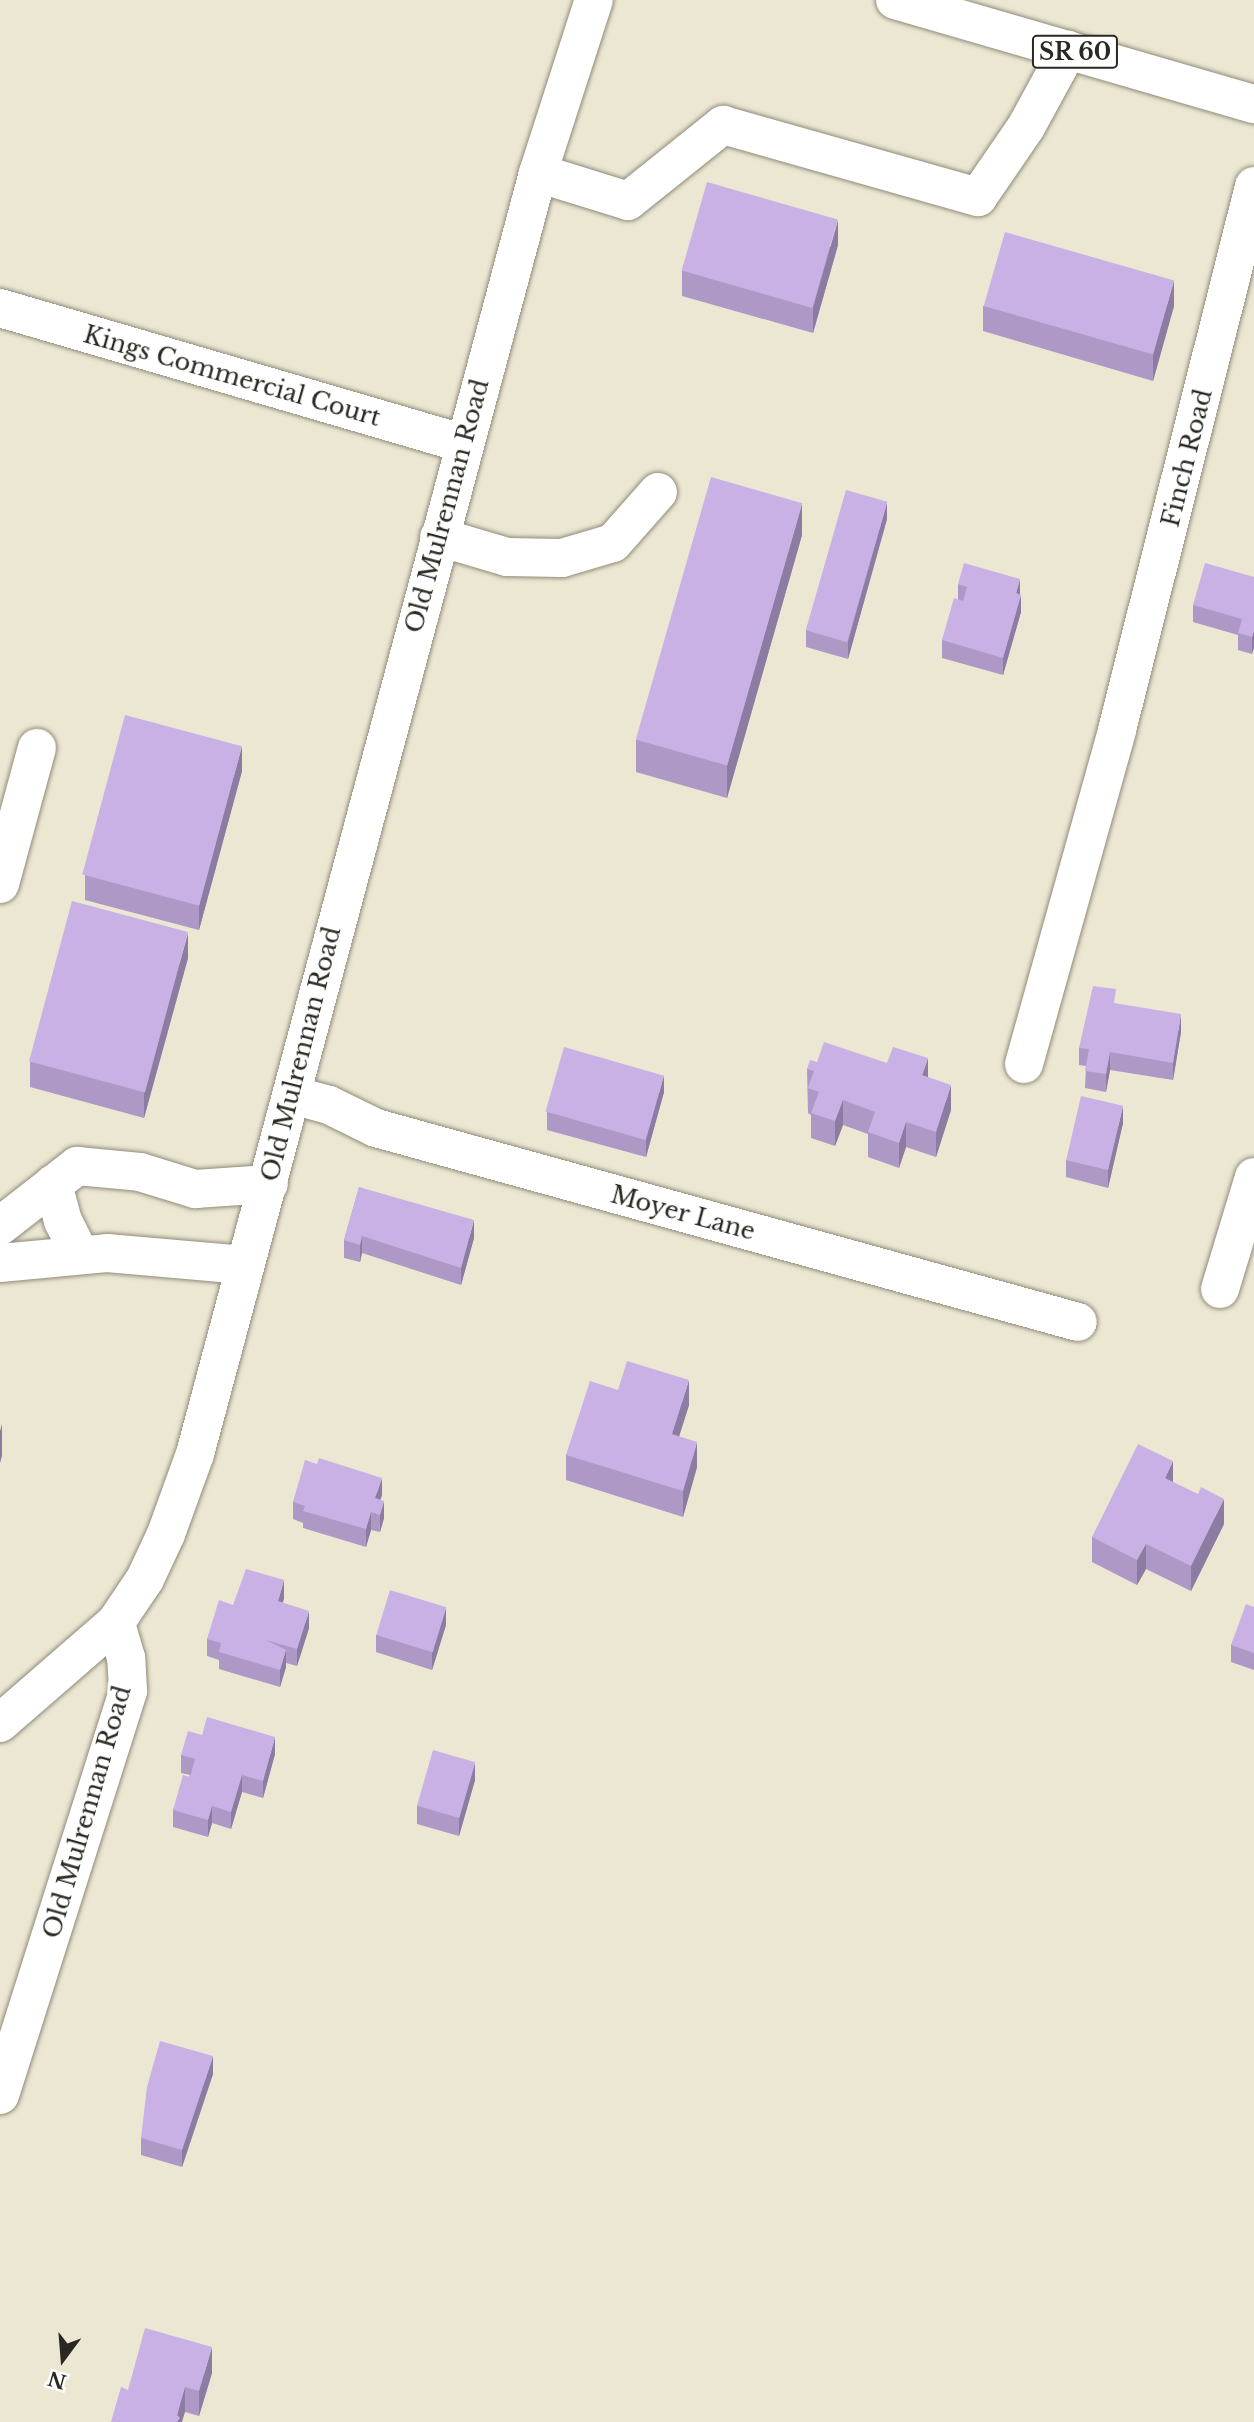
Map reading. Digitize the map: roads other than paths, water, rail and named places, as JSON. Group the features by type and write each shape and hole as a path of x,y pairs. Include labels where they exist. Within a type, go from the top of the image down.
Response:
{"main road":[{"name":"Old Mulrennan Road","path":"0,2095 128,1691 126,1658 116,1622 145,1579 170,1523 195,1454 244,1265 269,1184 320,973 538,173 594,0"},
{"name":"SR 60","path":"895,0 1254,104"},
{"path":"538,173 628,201 723,125 978,197 1026,128 1068,50"},
{"name":"Finch Road","path":"1024,1064 1117,730 1193,437 1254,186"},
{"name":"Kings Commercial Court","path":"0,308 465,444"},
{"path":"439,537 507,557 562,558 614,543 659,492"},
{"path":"0,884 37,748"},
{"name":"Moyer Lane","path":"292,1095 329,1105 376,1128 1078,1322"},
{"path":"0,1226 77,1166 139,1172 195,1189 269,1184"},
{"path":"1220,1289 1254,1177"},
{"path":"53,1185 63,1221 80,1255"},
{"path":"0,1263 107,1253 244,1265"},
{"path":"0,1723 116,1622"}]}
